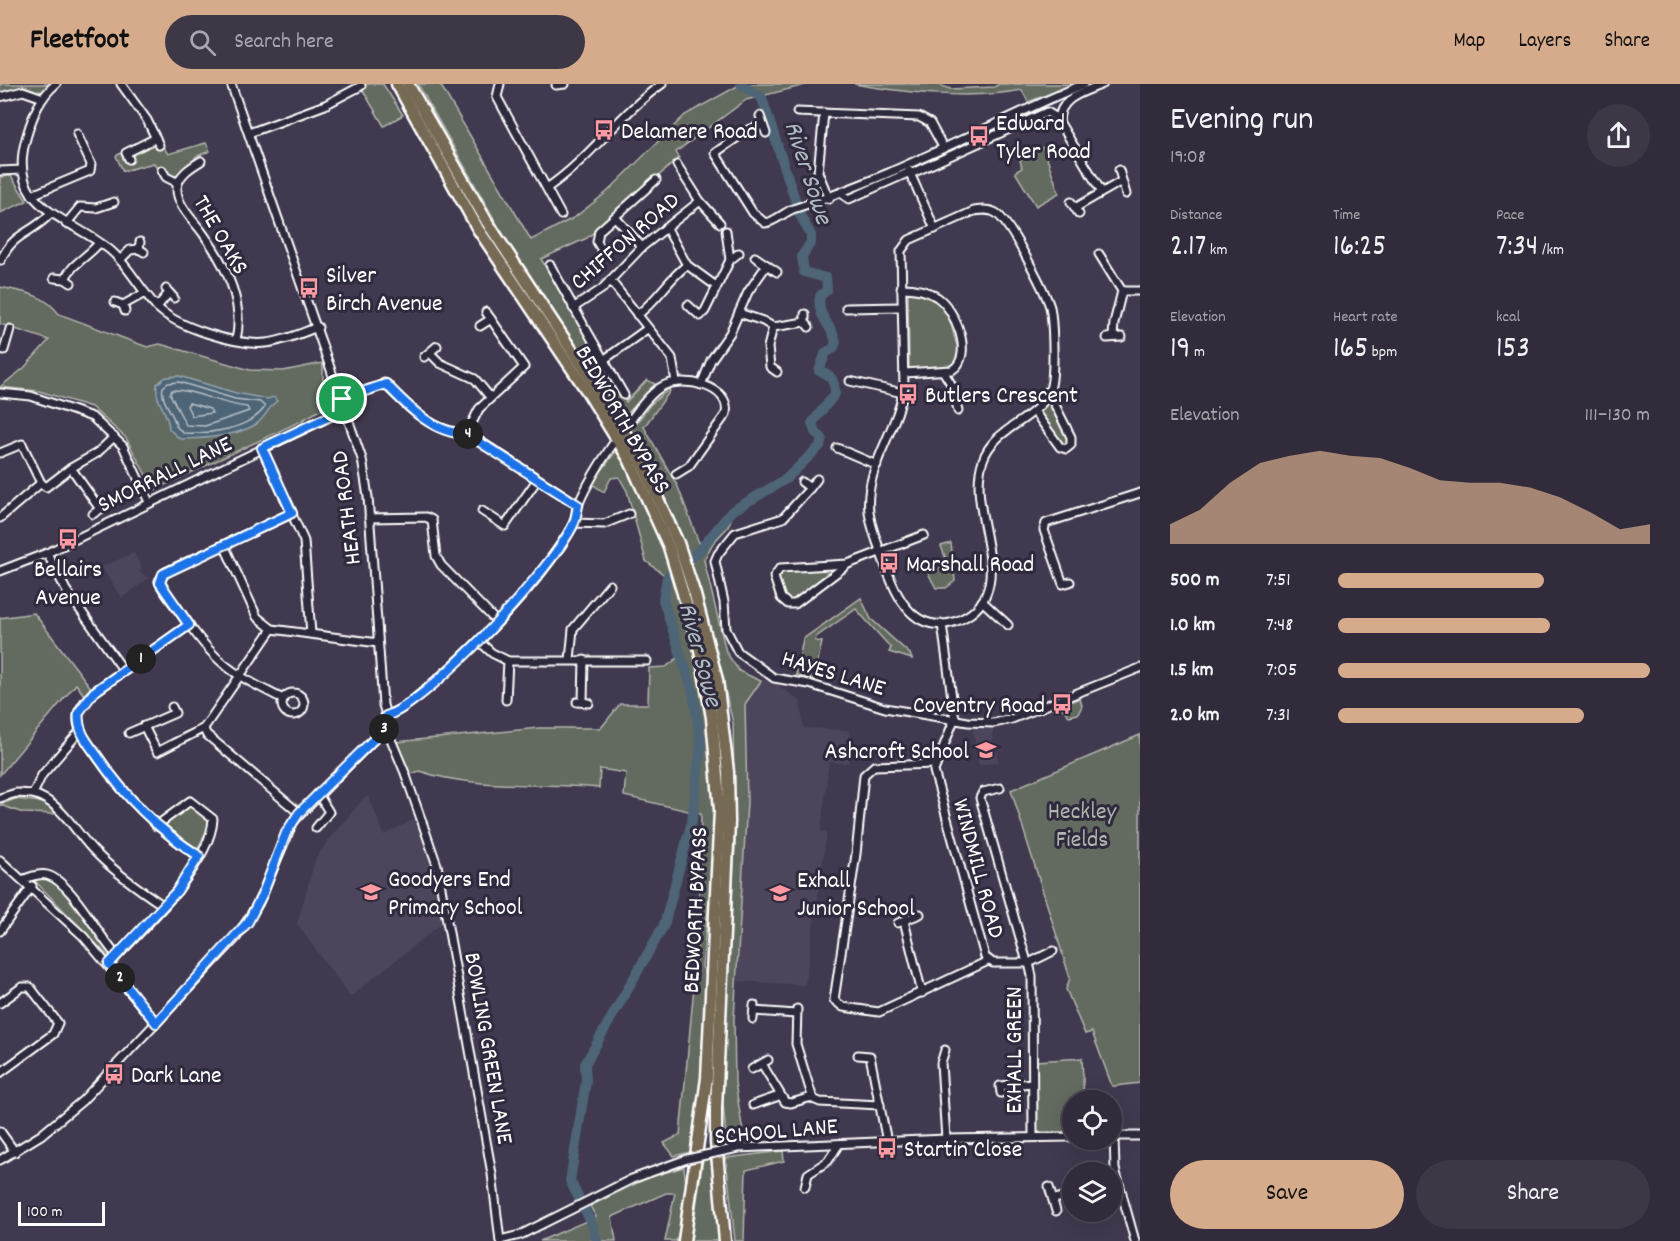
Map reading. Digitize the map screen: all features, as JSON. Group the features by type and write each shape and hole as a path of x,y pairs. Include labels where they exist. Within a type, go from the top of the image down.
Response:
{"highway":[{"path":"389,84 423,124"},
{"name":"BEDWORTH BYPASS","path":"397,84 513,274 594,384 632,446 674,545 717,680 728,772 729,822 716,1108 725,1241"},
{"name":"BEDWORTH BYPASS","path":"410,84 423,124"},
{"name":"BEDWORTH BYPASS","path":"684,1241 707,1078 720,810 716,753 707,684 691,597"}],"street":[{"path":"56,84 34,112 26,138 22,170 32,195 50,214 99,243 120,260 156,307 180,325 237,340 269,343 318,327"},
{"path":"121,84 147,120 157,142 126,153 129,159"},
{"name":"HEATH ROAD","path":"231,84 318,327 362,459 386,716 383,730"},
{"path":"500,84 497,97 561,215"},
{"path":"556,85 565,84"},
{"path":"547,188 567,173 628,110 662,84"},
{"path":"763,124 719,149 716,156 760,221 768,223 790,210 842,194 1009,116 1084,84"},
{"path":"1059,122 1061,110 1067,100 1103,84"},
{"path":"249,133 325,105 361,86"},
{"path":"0,97 23,91 43,98"},
{"path":"797,112 924,118 933,126 944,147"},
{"path":"824,113 818,174 829,199"},
{"path":"842,194 849,200 1044,113 1054,115 1101,191"},
{"path":"760,116 766,133"},
{"path":"1009,116 1014,126"},
{"path":"32,195 90,171 91,164 77,134"},
{"name":"THE OAKS","path":"201,161 192,166 178,183 180,203 205,236 234,293 240,324 237,340"},
{"path":"906,164 935,229"},
{"name":"CHIFFON ROAD","path":"677,165 700,201 720,223"},
{"path":"0,171 22,170"},
{"name":"THE OAKS","path":"162,170 166,177 178,183"},
{"path":"1119,170 1126,194"},
{"path":"603,252 597,242 597,234 656,180"},
{"path":"1075,208 1122,181"},
{"name":"CHIFFON ROAD","path":"573,308 595,296 642,247 700,201"},
{"path":"66,224 80,207 96,208 114,202"},
{"path":"979,210 994,212 1005,223 1042,286 1050,307 1051,384 1048,392 1034,411 999,435 986,453 980,469 978,492 990,574 982,601 964,617 942,624 922,620 903,605 880,552 870,520 870,487 903,393 901,288 900,260 903,247 909,240 979,210"},
{"path":"2,254 12,241 40,225 50,214"},
{"path":"615,217 642,247"},
{"path":"666,227 687,264 716,286"},
{"path":"726,231 730,260"},
{"path":"54,278 68,281 72,266 88,256 99,243"},
{"path":"120,260 130,250 141,248"},
{"path":"688,305 700,316 730,260 739,253"},
{"path":"1099,254 1122,291 1115,316 1114,337"},
{"path":"755,257 777,272"},
{"path":"637,315 653,303 687,264"},
{"path":"550,265 624,395"},
{"path":"701,385 711,360 730,333 748,292 766,265"},
{"path":"610,280 646,329 672,358 676,382"},
{"path":"901,288 915,289 936,296 955,320 961,340 962,360 956,368 944,371 904,373"},
{"path":"1122,291 1140,291"},
{"path":"115,302 124,308 145,293"},
{"path":"156,307 169,294"},
{"path":"846,308 902,307"},
{"path":"739,313 773,327 806,321"},
{"path":"467,434 479,409 522,371 524,365 489,315 480,326"},
{"path":"773,327 768,347 770,367 777,372"},
{"path":"4,350 3,340 10,329"},
{"path":"605,359 646,329"},
{"path":"437,346 427,355 475,379 490,397"},
{"path":"763,374 770,367"},
{"path":"944,371 953,387 958,411"},
{"path":"850,381 903,393"},
{"path":"627,425 649,397 663,386 676,382 701,385 723,396 727,405 726,414 689,466 676,474"},
{"path":"342,399 385,383 422,418 460,434 467,434 473,440 499,452 537,480 578,505"},
{"path":"1034,411 1060,447 1066,449 1071,445 1071,437 1048,392"},
{"path":"0,393 32,396 86,414 123,446 149,502"},
{"name":"SMORRALL LANE","path":"0,571 47,553 345,409"},
{"path":"0,453 22,444 43,487 49,487 71,468 97,453 114,437"},
{"path":"386,716 399,710 423,692 480,642 536,578 574,524 578,505 597,467 613,444"},
{"path":"262,448 305,547 311,634"},
{"path":"837,448 877,465"},
{"path":"71,468 97,512 108,504"},
{"name":"HAYES LANE","path":"818,478 793,510 778,522 735,533 719,551 715,561 722,591 728,637 738,652 774,678 809,684 904,713 955,720 1003,721 1140,668"},
{"path":"482,511 505,526 537,480"},
{"path":"801,482 810,488"},
{"path":"0,518 41,483"},
{"path":"1070,582 1063,584 1044,531 1046,523 1140,493"},
{"path":"283,699 240,677 212,656 160,583 161,576 292,513"},
{"path":"574,524 590,529 629,514"},
{"path":"369,518 426,517 432,520 436,556 441,565 497,622"},
{"path":"848,564 780,568 774,577 781,598 788,604 795,604 848,564 924,536"},
{"path":"224,545 257,618 272,629 378,643"},
{"path":"47,553 66,590 124,670"},
{"path":"570,660 573,628 610,584"},
{"path":"982,601 1008,625"},
{"path":"942,624 955,720 952,731 935,764 874,766 865,773 856,854 833,997 841,1007 875,1012 922,993 988,961"},
{"path":"189,625 94,692 81,706 78,717 80,731 125,795 156,826 199,856"},
{"path":"144,726 157,752 204,728 272,629"},
{"path":"480,642 492,653 508,661 647,661"},
{"path":"583,702 584,660"},
{"path":"506,701 508,661"},
{"path":"129,733 175,713 172,707"},
{"path":"204,728 206,734 299,813"},
{"path":"0,1160 41,1135 82,1101 248,922 263,893 286,833 299,813 383,730"},
{"name":"BOWLING GREEN LANE","path":"383,730 390,737 405,773 430,839 440,875 492,1174 500,1240"},
{"path":"33,794 42,775 80,731"},
{"name":"WINDMILL ROAD","path":"935,764 934,771 961,877 988,961 1028,962 1053,951"},
{"name":"EXHALL GREEN","path":"1000,788 981,793 980,798 1032,976 1033,1137"},
{"path":"0,798 16,794 33,794 57,806 95,853 122,877 164,906"},
{"path":"316,828 329,812 318,794"},
{"path":"109,964 186,880 199,856 213,819 194,802 187,802 156,826"},
{"path":"0,860 32,886 109,964 156,1023"},
{"path":"24,879 42,874 55,879 71,895 117,956"},
{"path":"0,931 32,886"},
{"path":"920,914 901,922 922,993"},
{"path":"0,1003 22,987 30,987 58,1023 53,1034 0,1073"},
{"path":"753,1012 796,1012 796,1044 812,1097 820,1102 880,1105"},
{"path":"945,1050 941,1063 946,1139"},
{"path":"858,1055 870,1056 887,1142"},
{"path":"752,1070 765,1062 779,1096 791,1103 812,1097"},
{"path":"1000,1093 1000,1086 1032,1083"},
{"path":"753,1105 779,1096"},
{"path":"0,1131 15,1152"},
{"path":"1122,1136 1140,1136"},
{"name":"SCHOOL LANE","path":"500,1240 520,1235 654,1169 687,1159 738,1149 946,1139 1062,1137"},
{"path":"805,1187 808,1174 828,1161 839,1143"},
{"path":"1049,1187 1055,1199 1056,1211"},
{"path":"1122,1193 1135,1241"},
{"path":"1055,1199 1062,1197"}],"shaded area":[{"path":"134,553 142,569 140,572 149,578 122,598 101,567"},
{"name":"Exhall Junior School","path":"762,680 774,682 800,701 804,728 849,730 849,763 829,762 821,831 827,832 805,985 737,981 747,802 745,704"},
{"name":"Ashcroft School","path":"972,725 994,727 992,737 999,762 979,765"},
{"name":"Goodyers End Primary School","path":"365,797 369,797 384,835 416,818 431,855 441,924 350,997 297,924 315,860 328,840"}],"green space":[{"path":"0,84 51,84 42,92 21,88 0,95"},
{"path":"359,84 383,84 403,115 384,126"},
{"path":"418,84 440,84 531,240 575,217 607,192 685,115 741,84 809,84 746,100 676,152 679,158 587,238 541,259 626,402 647,380 655,384 624,417 513,252"},
{"path":"854,84 937,84 950,89 994,87 999,84 1074,84 1028,102 1022,90 959,95"},
{"path":"206,143 210,151 195,157 194,163 173,177 169,176 164,169 158,171 154,163 123,171 116,156 121,153 128,161 133,153 153,144 157,147 162,145 168,154"},
{"path":"1043,147 1059,193 1036,206 1015,172 1022,168 1020,160"},
{"path":"11,176 27,201 0,213 0,177"},
{"path":"0,287 33,295 47,302 59,314 147,347 160,344 250,370 283,371 323,363 323,380 334,402 301,421 154,490 126,438 91,407 39,391 0,387 24,368 49,340 0,324"},
{"path":"908,291 934,298 946,312 960,354 953,367 912,370 909,368"},
{"path":"669,389 670,391 644,427 678,487 699,543 715,533 726,513 733,514 728,527 713,543 704,560 726,652 739,671 761,681 745,704 747,802 734,1019 735,1082 743,1132 740,1140 728,1141 726,1136 722,1092 735,844 733,723 700,588 678,528 631,430 650,405"},
{"path":"1048,403 1069,441 1067,444 1061,445 1040,413"},
{"path":"616,451 639,489 669,562 703,685 710,730 717,823 702,967 708,999 705,1054 694,1151 674,1156 664,1143 680,1135 697,955 701,814 624,796 626,773 600,769 599,788 463,781 419,771 409,775 396,742 539,728 601,728 620,704 648,704 649,668 666,667 681,655 663,600 667,577 646,561 627,491 619,477 611,478 604,492 592,484"},
{"path":"951,543 955,581 946,588 936,588 928,573 948,565 941,546"},
{"path":"826,568 827,576 794,601 784,598 777,581 778,573 783,570"},
{"path":"861,598 871,619 910,654 912,659 889,652 891,648 856,609 816,637 815,641 822,642 814,680 796,675 803,639"},
{"path":"34,613 91,688 84,695 76,684 0,775 0,618"},
{"path":"1080,698 1082,706 1078,714 1069,716 1060,706"},
{"name":"Heckley Fields","path":"1140,735 1140,1083 1112,1086 1092,1032 1085,1034 1066,989 1070,978 1011,790"},
{"path":"15,799 42,802 58,814 23,813 0,805"},
{"path":"191,804 209,817 211,822 197,850 163,827"},
{"path":"39,876 61,887 71,897 114,957 111,959 35,881"},
{"path":"1082,1058 1083,1090 1062,1090 1062,1132 1036,1132 1036,1061"},
{"path":"783,1151 784,1161 746,1170 744,1241 735,1241 726,1158"},
{"path":"713,1158 720,1241 691,1241 703,1160"},
{"path":"684,1167 686,1185 677,1241 665,1241 675,1193 666,1193 612,1217 616,1241 540,1241 596,1217 590,1206 647,1178"}],"water":[{"path":"179,376 236,393 267,399 274,397 277,401 255,425 246,429 218,437 180,439 169,429 157,390 157,384 166,377"}],"waterway":[{"name":"River Sowe","path":"597,1241 592,1224 570,1181 586,1081 585,1064 664,925 692,821 701,744 693,692 663,600 667,577 699,551 732,511 786,479 820,446 822,438 815,432 812,423 835,394 831,379 827,374 819,371 826,352 833,349 836,342 820,310 820,296 827,290 826,278 804,272 802,256 811,242 811,235 800,215 762,98 741,84"}],"place":[{"name":"Delamere Road","path":"604,130"},
{"name":"Edward Tyler Road","path":"979,136"},
{"name":"Silver Birch Avenue","path":"309,288"},
{"name":"Butlers Crescent","path":"908,394"},
{"name":"Bellairs Avenue","path":"68,539"},
{"name":"Marshall Road","path":"889,563"},
{"name":"Coventry Road","path":"1062,704"},
{"name":"Ashcroft School","path":"986,750"},
{"name":"Goodyers End Primary School","path":"371,892"},
{"name":"Exhall Junior School","path":"780,893"},
{"name":"Dark Lane","path":"114,1074"},
{"name":"Startin Close","path":"887,1148"}],"route":[{"path":"386,384 422,418 460,434 467,434 473,440 489,446 537,480 578,505 574,524 536,578 480,642 423,692 399,710 386,716 383,730 299,813 286,833 263,893 248,922 236,938 156,1023 109,964 177,891 199,856 156,826 125,795 80,731 79,712 81,706 94,692 189,625 160,583 163,574 292,513 262,448 345,409 342,399 386,384"}]}
